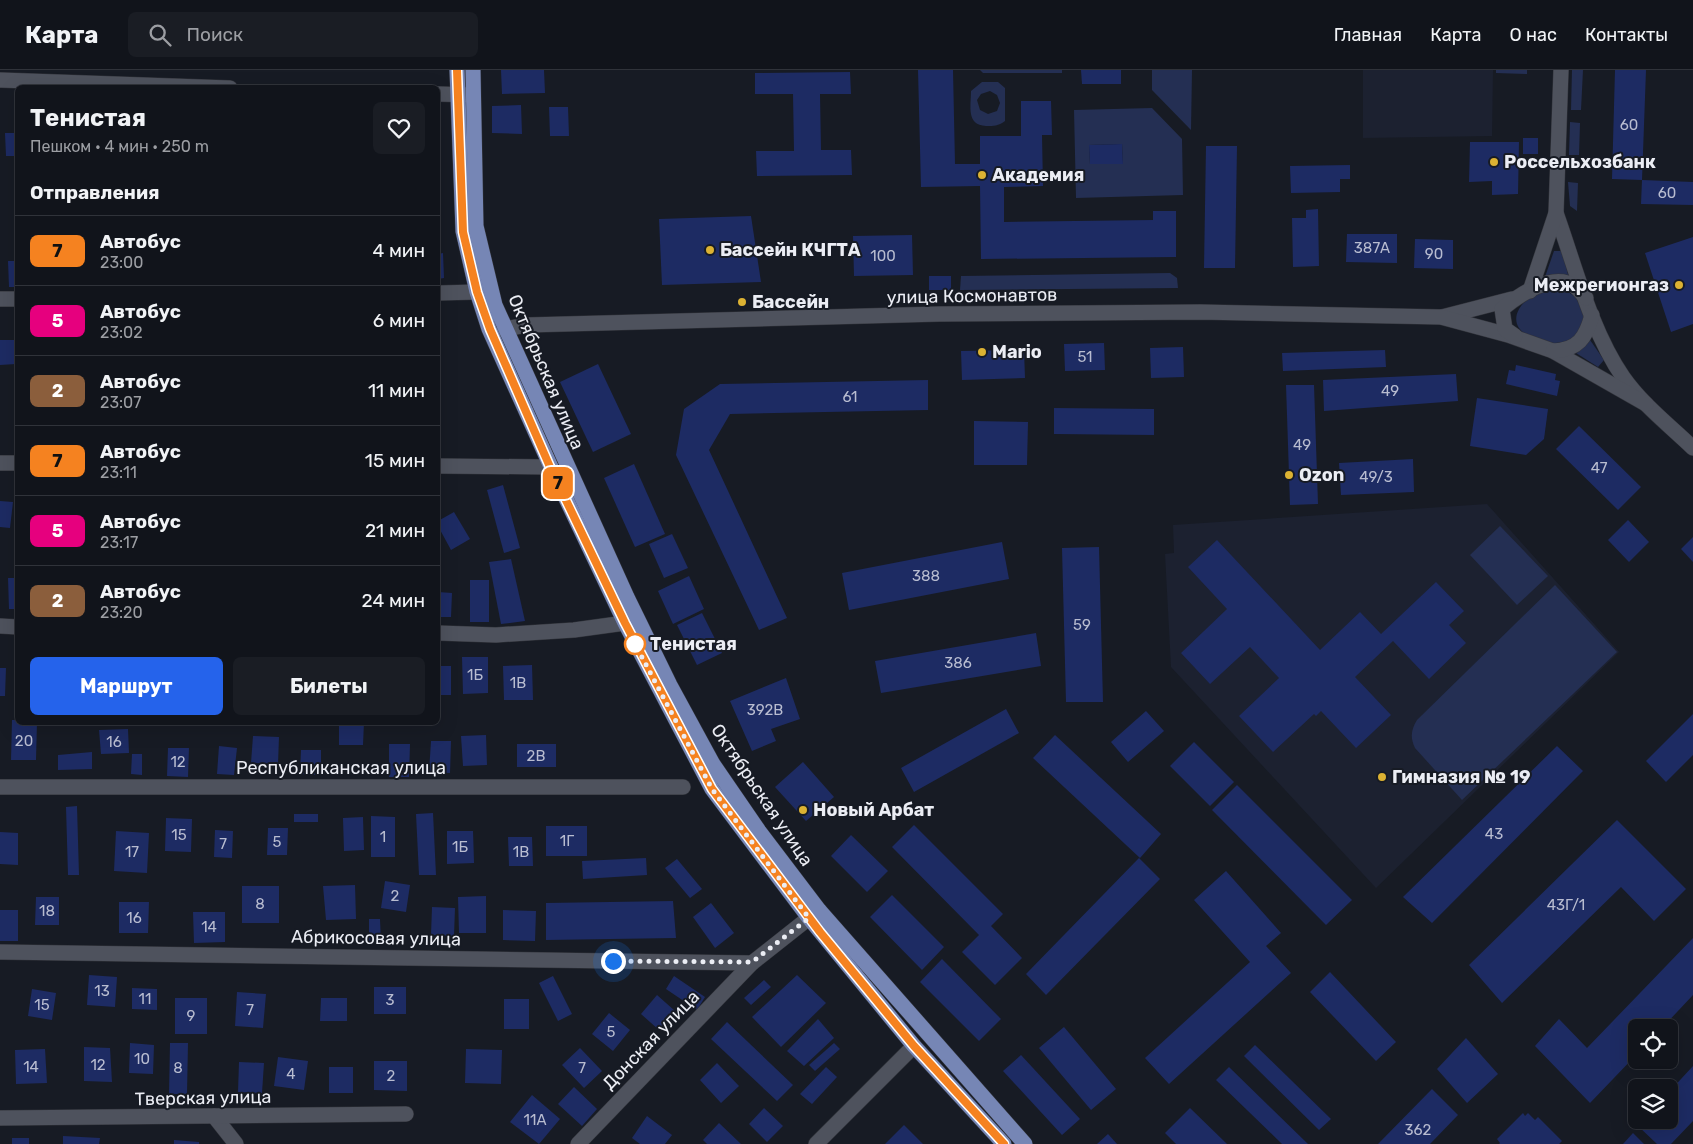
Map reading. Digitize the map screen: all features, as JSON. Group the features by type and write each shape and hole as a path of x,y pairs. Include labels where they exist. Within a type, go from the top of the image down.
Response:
{"main road":[{"name":"Октябрьская улица","path":"457,70 463,232 477,292 490,329 550,467 625,623 712,789 814,914 914,1046 1004,1144"},
{"name":"Октябрьская улица","path":"473,70 476,226 495,305 504,329 626,597 684,712 713,764 814,914 1025,1144"}],"street":[{"name":"улица Космонавтов","path":"1530,291 1556,213 1561,70"},
{"path":"0,80 144,85"},
{"path":"440,94 473,95"},
{"name":"улица Космонавтов","path":"1556,213 1592,315 1623,377 1646,404 1693,448"},
{"name":"улица Космонавтов","path":"1521,340 1504,329 1501,318 1502,309 1516,298 1530,291 1560,282 1574,286 1586,298"},
{"path":"440,293 477,292"},
{"path":"0,299 15,298"},
{"name":"улица Космонавтов","path":"1441,317 1516,298"},
{"name":"улица Космонавтов","path":"504,329 527,325 940,314 1225,312 1441,317 1553,351 1646,404"},
{"path":"1553,351 1566,350 1576,346 1588,332 1592,315"},
{"path":"0,463 15,464"},
{"path":"440,466 550,467"},
{"path":"440,633 496,635 574,630 625,623"},
{"path":"0,626 15,627"},
{"name":"Республиканская улица","path":"0,787 683,787"},
{"name":"Донская улица","path":"578,1144 752,962 814,914"},
{"name":"Абрикосовая улица","path":"0,952 752,962"},
{"path":"816,1144 914,1046"},
{"name":"Тверская улица","path":"0,1118 406,1114"},
{"path":"214,1116 236,1144"}],"shaded area":[{"path":"980,70 1062,70 1062,73 983,73"},
{"path":"1152,70 1192,70 1191,130 1152,90"},
{"path":"1363,70 1493,70 1492,136 1363,138"},
{"path":"1496,70 1527,70 1527,74 1496,73"},
{"path":"1572,70 1583,70 1581,110 1571,110"},
{"path":"982,82 998,82 1005,88 1005,121 991,126 980,125 975,122 970,108 971,91","holes":["990,91 997,95 1000,103 997,111 988,114 980,110 977,100 981,94"]},
{"path":"1152,108 1182,139 1183,195 1076,198 1074,110","holes":["1122,144 1123,164 1090,164 1089,145"]},
{"path":"1570,122 1580,123 1579,155 1569,155"},
{"path":"1568,182 1578,183 1577,211 1570,206"},
{"path":"1554,251 1562,251 1569,278 1545,277"},
{"path":"1170,273 1177,278 1178,288 960,290 961,276"},
{"path":"1558,289 1573,295 1581,304 1584,316 1582,327 1575,336 1563,342 1547,342 1521,331 1516,320 1522,304 1538,293"},
{"path":"1590,340 1604,360 1598,367 1576,353"},
{"name":"Гимназия № 19","path":"1487,504 1619,652 1376,888 1171,667 1165,554 1174,553 1173,525"},
{"path":"1500,526 1548,576 1517,605 1470,555"},
{"path":"1555,585 1617,652 1462,800 1415,748 1412,740 1413,727 1417,720"}],"building":[{"path":"501,70 544,70 545,93 502,94"},
{"name":"Академия","path":"918,70 953,70 955,164 980,164 980,136 1021,136 1021,101 1051,101 1052,135 1042,135 1043,186 1004,187 1004,222 1153,220 1153,211 1176,211 1176,257 981,259 980,186 921,187"},
{"path":"1081,70 1121,70 1121,84 1082,84"},
{"path":"1615,70 1646,70 1642,180 1612,179"},
{"path":"850,72 851,94 820,94 821,150 851,150 852,175 757,176 756,151 794,151 793,94 755,94 755,73"},
{"path":"521,105 522,134 492,133 492,106"},
{"path":"549,107 568,107 569,136 550,136"},
{"path":"5,133 15,133 15,156 6,156"},
{"path":"1523,138 1538,138 1538,154 1523,154"},
{"name":"Россельхозбанк","path":"1470,142 1519,142 1518,194 1492,195 1492,181 1469,182"},
{"path":"1122,144 1123,164 1090,164 1089,145"},
{"path":"1206,146 1237,146 1235,268 1204,268"},
{"path":"1350,165 1350,179 1340,179 1340,192 1291,193 1290,166"},
{"path":"1642,180 1693,182 1693,205 1641,204"},
{"path":"1318,209 1319,266 1293,267 1292,218 1306,218 1306,210"},
{"name":"Бассейн КЧГТА","path":"751,216 761,282 662,285 659,219"},
{"path":"1347,234 1397,234 1397,263 1346,262"},
{"path":"912,235 913,275 854,276 853,236"},
{"path":"1693,237 1693,324 1671,332 1645,253"},
{"path":"1415,239 1453,240 1453,269 1414,268"},
{"path":"443,253 444,278 440,279 440,254"},
{"path":"8,261 15,261 15,287 9,287"},
{"path":"929,276 951,276 951,290 929,290"},
{"path":"0,340 15,340 15,364 0,365"},
{"path":"1104,343 1105,370 1065,371 1064,344"},
{"path":"1183,347 1184,377 1151,378 1150,348"},
{"path":"1024,350 1025,378 962,380 961,351"},
{"path":"1385,350 1386,367 1283,371 1282,353"},
{"path":"598,364 631,434 593,452 560,382"},
{"path":"1516,365 1556,374 1555,380 1560,381 1557,396 1506,384 1509,370 1515,371"},
{"path":"1456,374 1458,401 1324,411 1323,380"},
{"path":"928,380 928,410 730,414 709,450 787,618 759,630 676,455 684,409 720,384"},
{"path":"1286,385 1314,385 1318,504 1290,505"},
{"path":"1477,398 1548,409 1544,439 1526,455 1470,446"},
{"path":"1054,408 1154,409 1154,435 1054,434"},
{"path":"974,421 1028,422 1027,465 974,465"},
{"path":"1579,426 1641,487 1618,510 1556,449"},
{"path":"1413,459 1414,492 1341,495 1339,463"},
{"path":"634,464 665,534 635,547 604,478"},
{"path":"503,485 520,548 504,553 487,490"},
{"path":"0,501 13,502 10,528 0,527"},
{"path":"454,512 470,539 451,550 440,530 440,520"},
{"path":"1628,520 1649,542 1629,562 1608,540"},
{"path":"672,534 688,568 664,578 649,544"},
{"path":"1693,537 1693,562 1681,549"},
{"path":"1217,540 1320,650 1360,612 1381,634 1436,582 1464,611 1449,625 1466,643 1429,679 1393,641 1355,677 1391,715 1356,748 1321,711 1316,716 1314,714 1273,752 1239,716 1279,678 1250,647 1210,684 1181,653 1227,609 1188,567"},
{"path":"1002,542 1009,579 849,610 842,573"},
{"path":"1099,547 1103,702 1066,702 1062,548"},
{"path":"511,559 525,621 501,624 489,562"},
{"path":"689,576 704,609 673,624 658,591"},
{"path":"8,578 15,578 15,609 9,609"},
{"path":"470,580 489,580 489,622 470,622"},
{"path":"440,592 452,593 451,617 440,617"},
{"path":"702,613 722,653 697,665 677,625"},
{"path":"1036,633 1041,666 881,693 875,661"},
{"path":"462,657 488,657 488,693 463,694"},
{"path":"532,665 533,700 504,700 503,666"},
{"path":"440,666 451,666 451,695 440,695"},
{"path":"0,668 6,668 5,696 0,696"},
{"path":"786,678 800,719 771,729 776,741 752,751 730,701"},
{"path":"1006,709 1019,733 914,792 901,768"},
{"path":"1146,711 1164,731 1128,762 1111,742"},
{"path":"1693,714 1693,755 1666,782 1646,761"},
{"path":"12,720 15,720 15,725 37,725 36,760 11,760"},
{"path":"339,725 364,725 363,745 339,745"},
{"path":"128,729 129,753 101,754 99,730"},
{"path":"486,735 487,765 463,766 461,736"},
{"path":"1055,735 1161,834 1140,858 1033,758"},
{"path":"253,736 279,737 278,764 251,763"},
{"path":"431,741 451,741 450,773 429,772"},
{"path":"1194,742 1234,782 1210,806 1170,766"},
{"path":"389,744 410,744 409,777 389,777"},
{"path":"517,744 556,744 556,767 517,767"},
{"path":"219,746 237,748 234,775 217,774"},
{"path":"1557,746 1583,771 1432,923 1403,897"},
{"path":"168,748 189,748 188,777 167,776"},
{"path":"301,750 321,750 321,775 300,774"},
{"path":"92,752 92,769 58,770 58,755"},
{"path":"132,754 142,754 142,775 131,774"},
{"path":"803,762 834,797 806,821 775,787"},
{"path":"1237,785 1352,900 1326,925 1212,810"},
{"path":"77,806 79,875 68,875 66,807"},
{"path":"433,813 436,875 419,875 416,814"},
{"path":"294,814 318,814 318,822 294,822"},
{"path":"371,816 395,817 395,857 371,857"},
{"path":"363,817 364,850 344,851 343,818"},
{"path":"166,818 192,819 191,852 165,851"},
{"path":"1617,820 1686,889 1654,921 1621,887 1502,1003 1469,965"},
{"path":"914,825 1003,914 991,926 1022,958 995,985 962,952 979,935 892,847"},
{"path":"546,826 587,826 587,856 546,856"},
{"path":"268,828 288,828 287,855 267,855"},
{"path":"215,830 233,831 232,858 214,857"},
{"path":"116,831 149,833 147,873 114,871"},
{"path":"447,831 473,831 474,863 447,864"},
{"path":"0,832 18,833 18,865 0,864"},
{"path":"851,835 888,871 867,892 831,856"},
{"path":"508,837 532,837 533,866 509,866"},
{"path":"646,858 647,875 583,879 582,861"},
{"path":"1139,858 1160,879 1046,995 1026,974"},
{"path":"677,859 702,889 690,898 665,868"},
{"path":"1226,871 1281,933 1266,946 1291,973 1169,1084 1145,1058 1250,962 1194,900"},
{"path":"385,881 410,885 406,912 381,908"},
{"path":"355,885 356,919 326,920 323,886"},
{"path":"242,886 279,886 279,923 242,923"},
{"path":"892,895 944,947 922,970 870,917"},
{"path":"486,896 486,933 459,933 458,897"},
{"path":"36,897 59,897 59,925 35,925"},
{"path":"673,901 676,938 546,940 546,903"},
{"path":"119,902 149,902 148,933 119,933"},
{"path":"711,903 734,933 715,948 693,917"},
{"path":"432,907 455,908 454,936 431,935"},
{"path":"0,910 18,910 18,941 0,941"},
{"path":"503,910 536,911 535,941 503,940"},
{"path":"193,912 225,912 225,942 194,943"},
{"path":"369,919 380,919 381,942 369,942"},
{"path":"1693,938 1693,995 1670,1019 1628,1019 1628,1063 1590,1103 1535,1046 1559,1019 1587,1048"},
{"path":"942,959 1001,1019 979,1041 920,982"},
{"path":"1330,972 1396,1042 1376,1061 1310,992"},
{"path":"89,975 117,977 115,1007 87,1005"},
{"path":"797,975 826,1003 781,1047 752,1017"},
{"path":"553,976 572,1014 558,1021 539,983"},
{"path":"674,976 705,997 697,1010 666,989"},
{"path":"764,980 771,987 751,1005 744,998"},
{"path":"374,987 406,987 406,1014 374,1014"},
{"path":"132,988 157,989 157,1010 132,1009"},
{"path":"32,989 56,993 52,1020 28,1016"},
{"path":"237,992 266,994 263,1028 235,1026"},
{"path":"657,995 675,1011 659,1030 641,1014"},
{"path":"175,998 207,998 207,1034 175,1034"},
{"path":"321,998 347,998 347,1021 320,1021"},
{"path":"504,999 529,999 529,1029 504,1029"},
{"path":"609,1013 630,1030 613,1051 592,1034"},
{"path":"818,1019 834,1038 804,1066 787,1051"},
{"path":"727,1022 793,1085 777,1101 711,1039"},
{"path":"1064,1027 1116,1089 1091,1110 1039,1048"},
{"path":"1466,1038 1498,1074 1467,1103 1437,1069"},
{"path":"130,1043 154,1045 153,1074 129,1073"},
{"path":"170,1043 188,1043 187,1094 169,1094"},
{"path":"834,1043 840,1049 815,1071 809,1065"},
{"path":"1255,1045 1331,1119 1319,1130 1244,1056"},
{"path":"84,1047 110,1048 112,1082 84,1081"},
{"path":"580,1048 602,1071 584,1088 562,1065"},
{"path":"45,1049 47,1083 16,1084 15,1050"},
{"path":"466,1049 502,1050 501,1084 465,1083"},
{"path":"1021,1055 1080,1119 1062,1135 1003,1071"},
{"path":"278,1057 308,1061 304,1090 274,1086"},
{"path":"374,1061 407,1061 407,1091 374,1090"},
{"path":"239,1062 264,1063 262,1093 238,1092"},
{"path":"717,1063 739,1086 721,1103 700,1080"},
{"path":"1693,1066 1693,1121 1671,1144 1657,1144 1641,1129 1678,1129 1678,1082"},
{"path":"329,1067 353,1067 353,1093 329,1093"},
{"path":"826,1067 837,1077 812,1104 800,1094"},
{"path":"1229,1067 1308,1144 1282,1144 1216,1080"},
{"path":"574,1087 597,1109 582,1126 558,1104"},
{"path":"1432,1089 1458,1115 1430,1144 1378,1144"},
{"path":"532,1095 560,1119 539,1144 510,1122"},
{"path":"764,1108 783,1126 767,1142 749,1124"},
{"path":"1190,1108 1227,1144 1176,1144 1165,1133"},
{"path":"1523,1113 1525,1116 1528,1113 1535,1120 1538,1117 1562,1141 1559,1144 1499,1144 1497,1139"},
{"path":"647,1116 672,1135 665,1144 640,1144 632,1138"},
{"path":"719,1123 741,1144 707,1144 703,1140"},
{"path":"904,1125 923,1144 885,1144"},
{"path":"1633,1133 1644,1144 1623,1144"},
{"path":"1108,1134 1117,1144 1097,1144"},
{"path":"63,1136 100,1138 99,1144 63,1144"},
{"path":"12,1138 29,1138 29,1144 12,1144"},
{"path":"174,1140 199,1142 199,1144 174,1144"}],"bus line":[{"name":"7","path":"457,70 463,232 477,292 490,329 550,467 625,623 712,789 820,932 914,1046 1004,1144"}],"place":[{"name":"Россельхозбанк","path":"1494,162"},
{"name":"Академия","path":"982,175"},
{"name":"Бассейн КЧГТА","path":"710,250"},
{"name":"Межрегионгаз","path":"1679,285"},
{"name":"Бассейн","path":"742,302"},
{"name":"Mario","path":"982,352"},
{"name":"Ozon","path":"1289,475"},
{"name":"Тенистая","path":"635,644"},
{"name":"Гимназия № 19","path":"1382,777"},
{"name":"Новый Арбат","path":"803,810"}],"route":[{"path":"613,961 752,962 809,918 712,789 635,644"}]}
